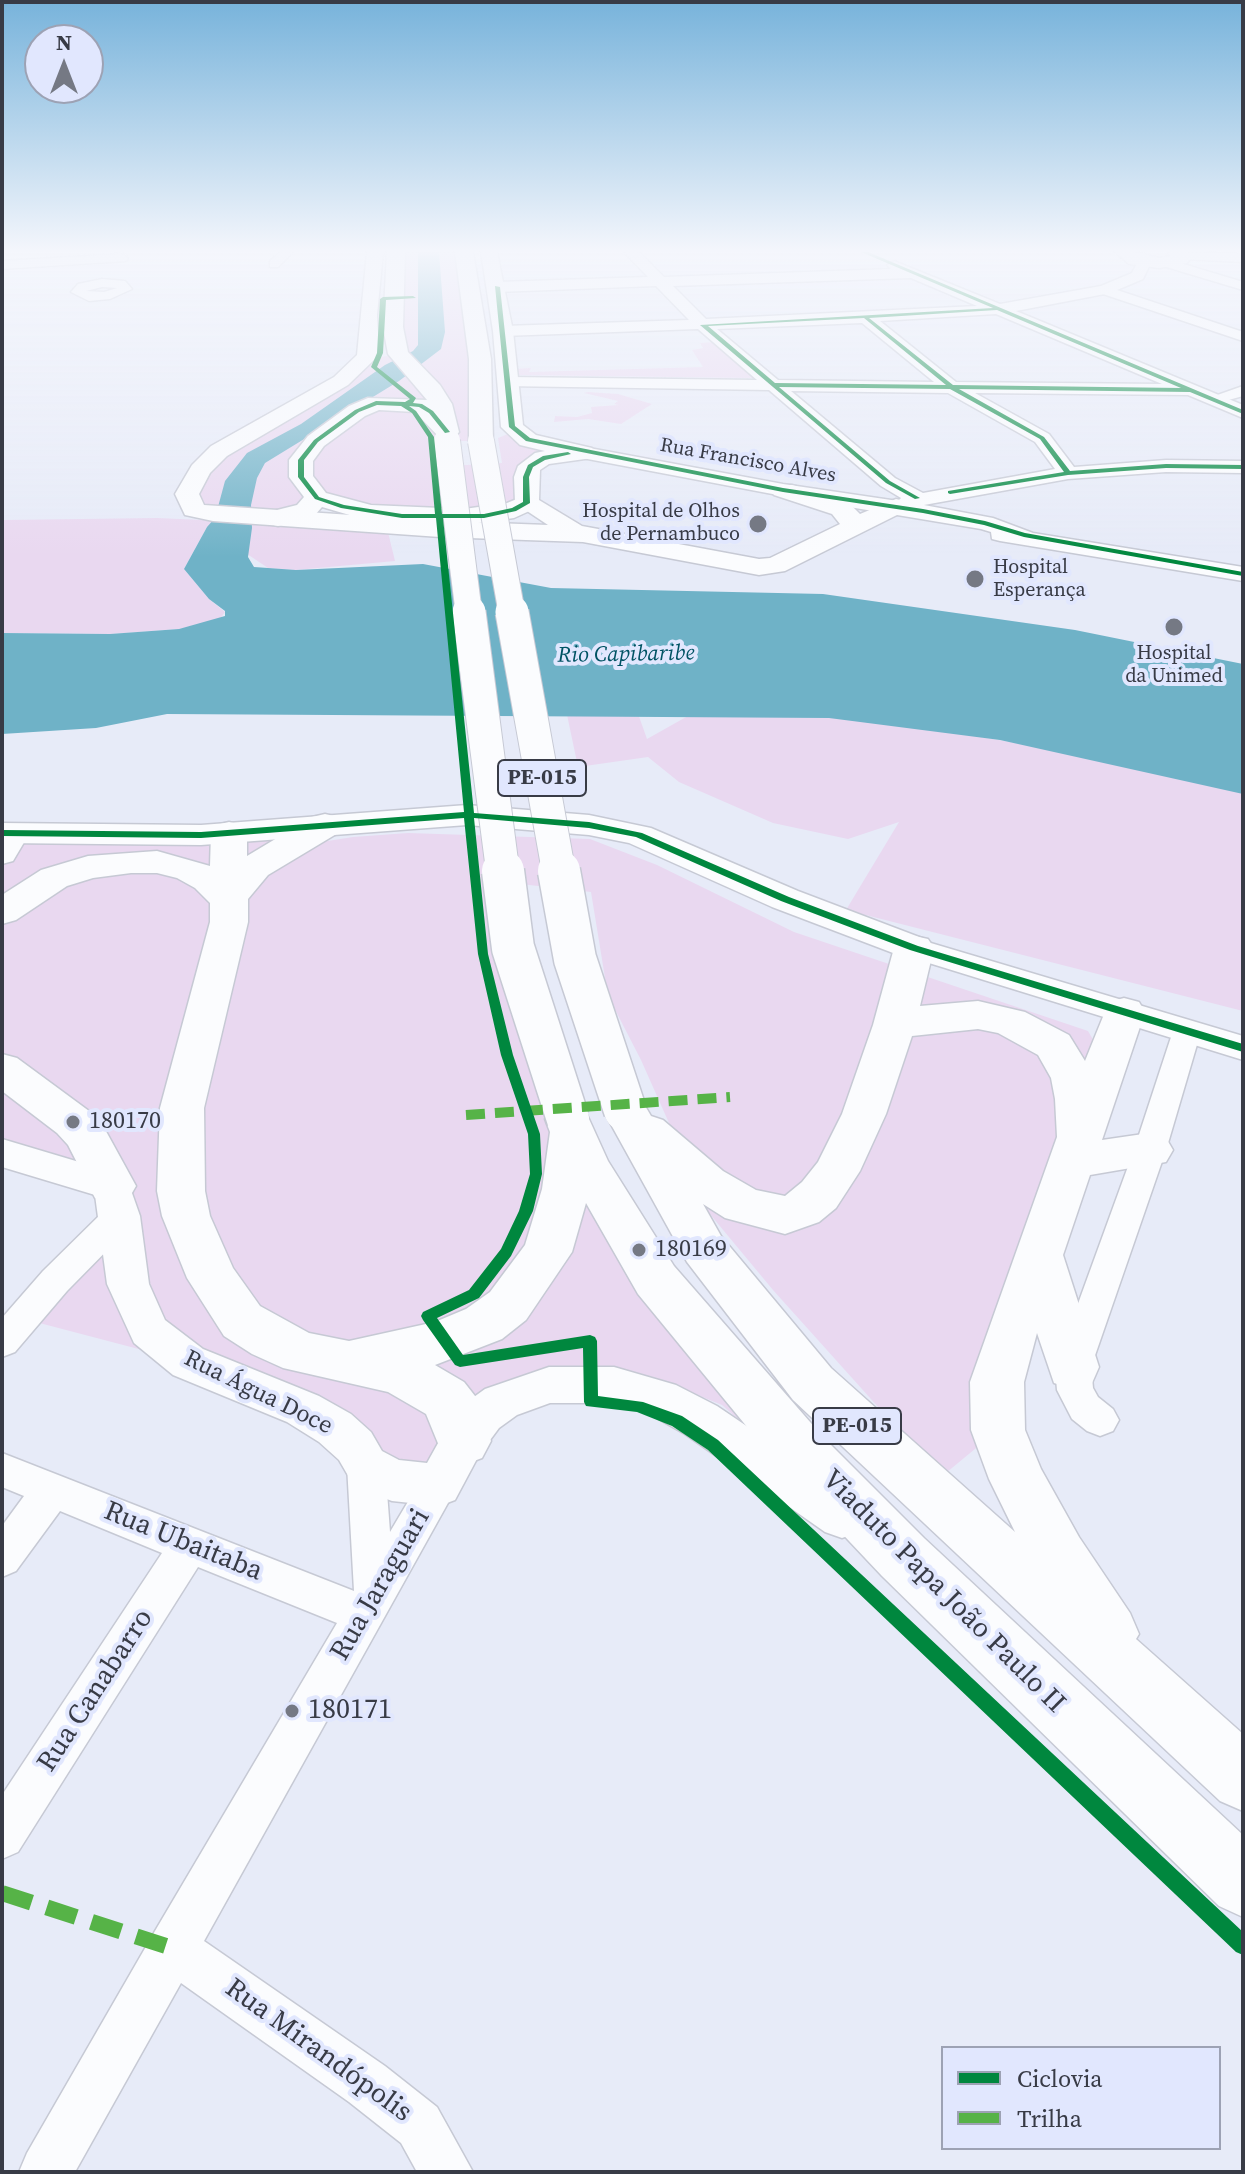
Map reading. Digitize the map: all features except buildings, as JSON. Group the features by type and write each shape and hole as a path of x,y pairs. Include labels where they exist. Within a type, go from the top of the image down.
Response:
{"highway":[{"name":"PE-015","path":"398,353 441,404 513,948 570,1126"},
{"name":"PE-015","path":"479,353 481,441 575,959 626,1112 704,1249 812,1384 1243,1778"},
{"path":"447,437 431,412 420,405 376,403 357,411 316,441 301,460 301,477 317,498 370,513 484,516 514,510 527,503"},
{"path":"268,517 306,510 317,498"},
{"path":"230,899 255,867 325,825"},
{"path":"229,833 229,922 182,1108 181,1191 186,1216 212,1278 242,1321 270,1339 302,1353 397,1372 445,1398 456,1412 451,1463"},
{"path":"2,912 54,878 88,867 131,862 157,862 190,870 208,880 230,899"},
{"path":"626,1112 706,1183 742,1205 785,1216 802,1209 819,1195 842,1163 874,1090 914,948"},
{"path":"1124,1012 1006,1348 997,1382 998,1430 1017,1479 1058,1556 1146,1691"},
{"path":"894,1025 931,1018 978,1015 1010,1022 1054,1045 1073,1078 1077,1099 1075,1152"},
{"path":"2,1069 73,1122 86,1136 116,1201"},
{"path":"343,1360 395,1354 444,1341 484,1324 508,1306 547,1252 566,1189 570,1126"},
{"name":"Viaduto Papa João Paulo II","path":"570,1126 586,1164 656,1280 804,1455 903,1557 1243,1882"},
{"path":"1075,1152 1150,1150"},
{"path":"1040,1257 1073,1367"}],"main road":[{"path":"368,353 341,381 219,451 200,470 187,494 194,510 213,514 440,529 583,534 740,564 773,567 865,515 906,502"},
{"path":"506,353 509,382"},
{"name":"Rua Francisco Alves","path":"509,382 512,427 528,440 584,453"},
{"path":"583,534 527,503 526,477 530,466 543,458 584,453"},
{"path":"783,490 865,515"},
{"path":"6,841 229,833 467,815 522,817 639,835 785,899 914,948"}],"street":[{"path":"737,353 888,482 906,502 1024,535"},
{"path":"910,353 953,388 1042,438 1068,473"},
{"path":"1104,353 1243,412"},
{"path":"509,382 1191,390"},
{"path":"1214,399 1243,391"},
{"name":"Rua Francisco Alves","path":"584,453 783,490"},
{"path":"906,502 1068,473 1166,466 1243,467"},
{"path":"865,515 885,497 889,491 888,482"},
{"path":"865,515 908,519 978,532 1024,535 1243,574"},
{"path":"914,948 1243,1048"},
{"path":"1100,1420 1085,1408 1075,1390 1073,1367 1150,1150 1187,1031"},
{"path":"2,1342 55,1281 116,1201 3,1155"},
{"name":"Rua Água Doce","path":"116,1201 128,1284 149,1331 188,1362 303,1409 335,1428 355,1446 366,1465 392,1480 451,1463"},
{"name":"Rua Jaraguari","path":"46,2172 451,1463 483,1415 501,1402 549,1385 614,1385 660,1398 701,1420 903,1557"},
{"path":"366,1465 369,1604"},
{"name":"Rua Ubaitaba","path":"2,1470 190,1545 369,1604"},
{"path":"2,1558 52,1490"},
{"name":"Rua Canabarro","path":"2,1836 190,1545"},
{"name":"Rua Mirandópolis","path":"172,1948 329,2057 419,2125 446,2172"}],"shaded area":[{"path":"472,353 481,441 447,441 447,466 502,463 498,438 510,433 553,448 540,458 524,503 460,518 317,499 297,514 187,509 200,470 370,359 398,354"},
{"path":"694,353 727,353 754,378 513,375 513,369 531,368 529,372 703,367"},
{"path":"584,393 618,394 652,404 621,424 588,419 554,422 555,416 577,417 592,413 591,407 618,405 614,404 618,401"},
{"path":"157,518 387,528 395,561 296,570 268,568 207,527 184,569 209,599 225,612 220,619 179,629 111,634 2,633 2,520"},
{"path":"811,707 1243,783 1243,1011 846,910 899,822 848,839 773,823 679,782 648,757 578,767 566,710 636,708 647,739 695,712"},
{"path":"325,825 283,848 353,837 408,833 590,839 657,865 794,932 1088,1031 1095,1043 998,1430 941,1477 773,1290 709,1213 641,1060 608,996 591,892 494,881 586,1164 788,1463 722,1405 653,1377 561,1390 522,1406 491,1432 449,1490 188,1362 28,1320 118,1204 2,1153 2,833"}],"water":[{"name":"Rio Capibaribe","path":"408,353 435,353 399,381 265,463 257,478 251,505 248,557 254,567 296,570 423,564 551,588 823,594 1075,630 1243,664 1243,794 1000,740 829,718 167,714 96,728 2,734 2,633 110,634 179,629 225,616 225,611 209,599 184,569 215,518 225,481 247,453 301,424 385,365"}],"marked path":[{"path":"466,1115 730,1097"},
{"path":"2,1893 172,1948"}],"cycle path":[{"path":"380,353 374,367 414,399 407,404"},
{"path":"504,353 512,427 528,440 783,490 923,511 985,523 1024,535 1243,574"},
{"path":"737,353 888,482 917,498"},
{"path":"910,353 953,388 1042,438 1068,473"},
{"path":"1104,353 1243,412"},
{"path":"775,385 1191,390"},
{"path":"447,432 431,412 420,405 376,403 357,411 316,441 301,460 301,477 317,498 343,507 402,516 484,516 514,510 527,503 526,477 530,466 543,458 568,454"},
{"path":"404,406 414,412 431,437 483,954 507,1055 534,1134 536,1174 526,1211 506,1252 474,1294 428,1316 460,1361 590,1341 591,1402 638,1406 677,1421 713,1445 1243,1945"},
{"path":"950,492 1068,473 1166,466 1243,467"},
{"path":"2,833 201,835 467,815 589,825 639,835 785,899 914,948 1243,1048"}],"place":[{"name":"Hospital de Olhos de Pernambuco","path":"758,524"},
{"name":"Hospital Esperança","path":"975,579"},
{"name":"Hospital da Unimed","path":"1174,627"},
{"name":"180170","path":"73,1122"},
{"name":"180169","path":"639,1250"},
{"name":"180171","path":"292,1711"}]}
